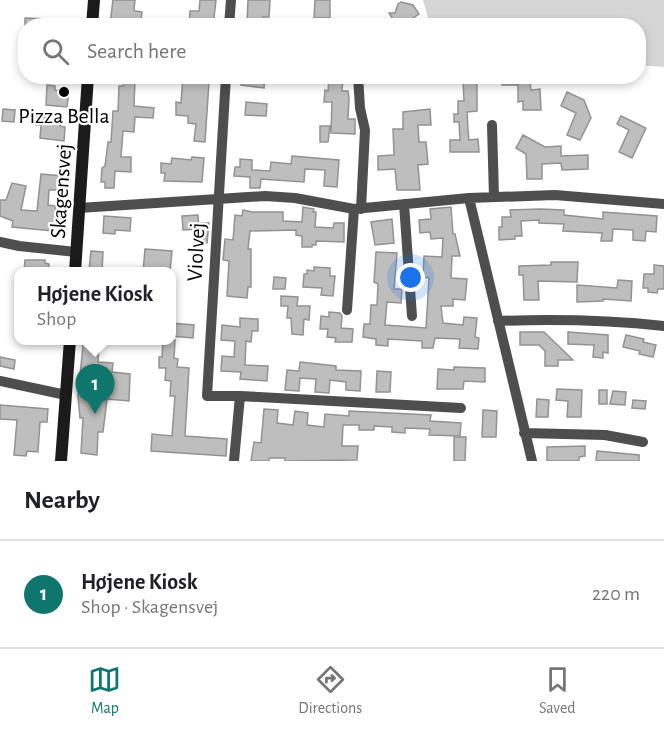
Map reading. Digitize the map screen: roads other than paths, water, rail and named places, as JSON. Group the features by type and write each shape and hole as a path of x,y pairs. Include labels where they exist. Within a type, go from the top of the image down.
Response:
{"street":[{"path":"93,18 94,0"},
{"path":"230,18 231,0"},
{"name":"Skagensvej","path":"75,267 87,84"},
{"name":"Violvej","path":"225,84 207,396 240,396"},
{"path":"347,310 365,130 360,108 358,84"},
{"path":"492,125 494,197"},
{"path":"79,208 265,196 295,198 358,209 469,198 555,195 664,204"},
{"path":"469,198 532,461"},
{"path":"404,204 412,316"},
{"path":"0,242 76,252"},
{"path":"498,321 556,319 615,321 664,326"},
{"path":"61,461 70,345"},
{"path":"0,381 66,395"},
{"path":"234,461 240,396 461,408"},
{"path":"524,433 604,435 643,442"}],"place":[{"name":"Pizza Bella","path":"64,92"},
{"name":"Højene Kiosk","path":"95,414"}]}
